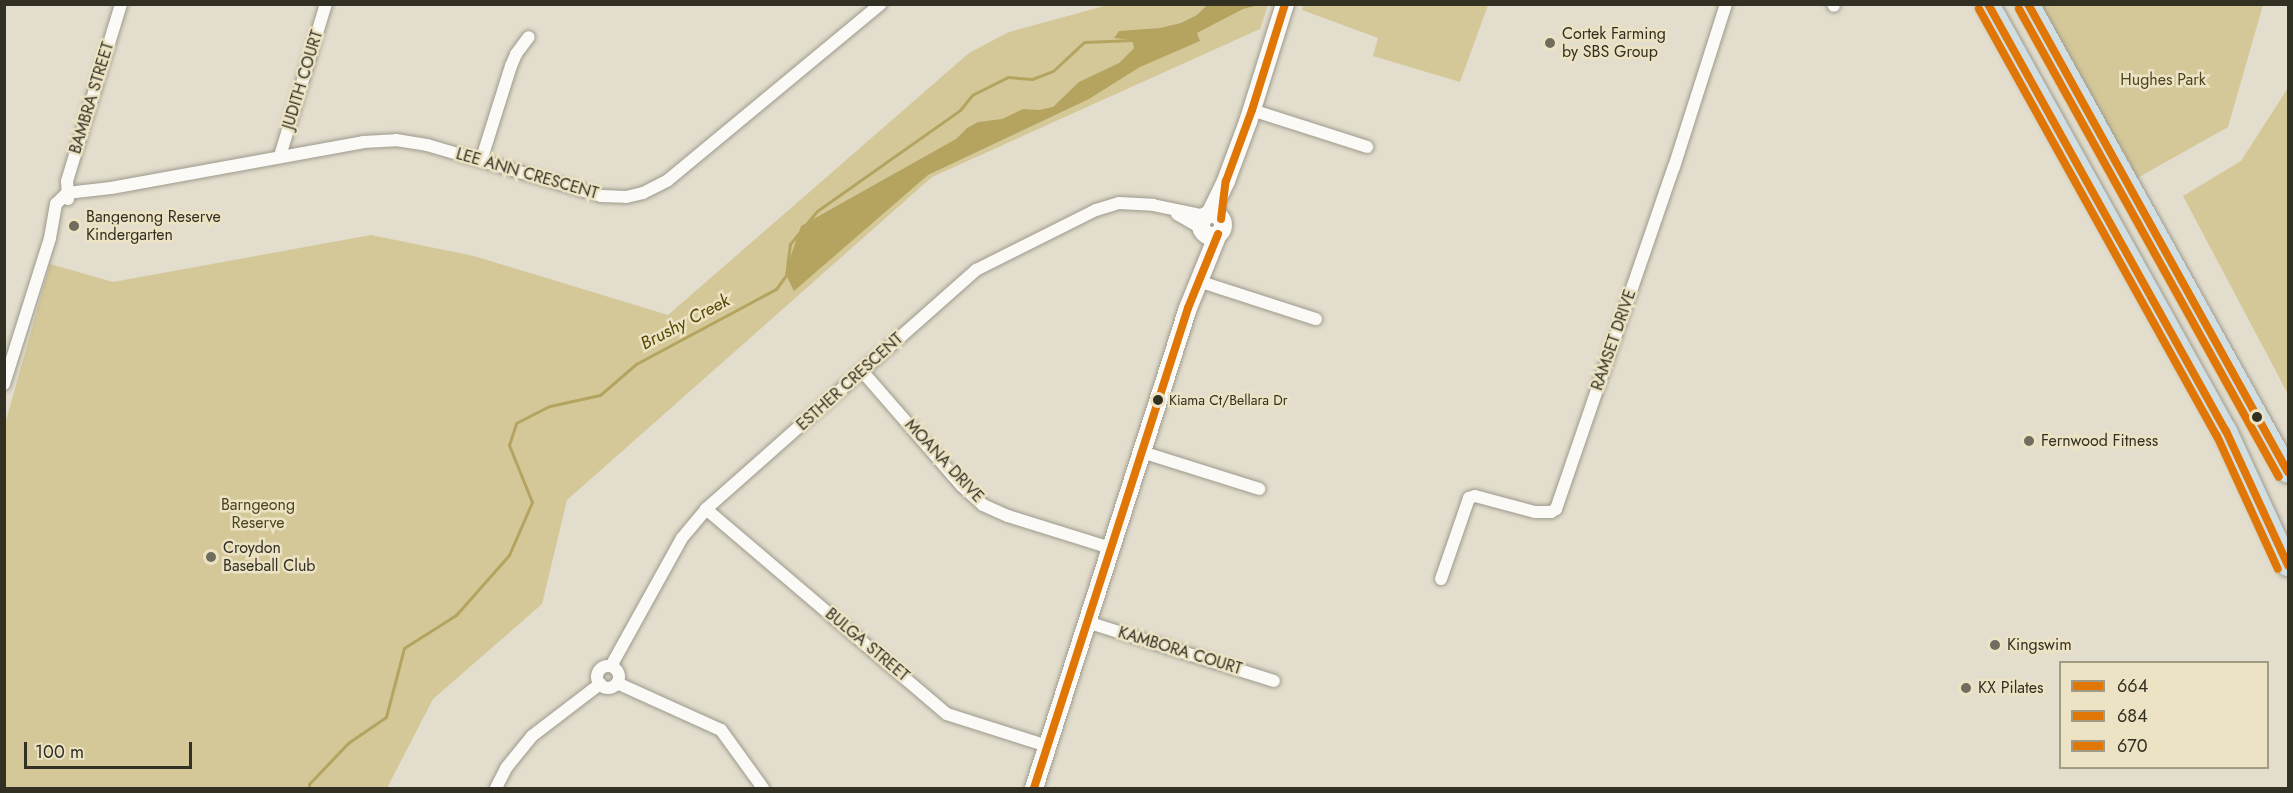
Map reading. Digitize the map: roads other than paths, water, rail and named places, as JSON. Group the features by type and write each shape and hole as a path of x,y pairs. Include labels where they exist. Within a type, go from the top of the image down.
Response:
{"highway":[{"path":"1988,4 2226,431 2289,565"},
{"path":"2028,4 2289,472"}],"main road":[{"path":"1035,788 1198,281 1210,224 1252,110 1285,4"}],"street":[{"name":"BAMBRA STREET","path":"4,384 50,238 56,204 68,197 67,181 121,4"},
{"name":"JUDITH COURT","path":"280,156 326,4"},
{"name":"LEE ANN CRESCENT","path":"68,197 280,156 363,142 396,140 481,161 601,196 643,193 668,180 881,4"},
{"name":"RAMSET DRIVE","path":"1441,579 1469,498 1476,496 1535,512 1551,512 1556,509 1674,167 1726,4"},
{"path":"481,161 510,66 516,54 530,37"},
{"path":"1252,110 1367,147"},
{"name":"ESTHER CRESCENT","path":"611,666 682,538 706,509 976,270 1107,206 1133,202 1168,208 1210,224"},
{"path":"1198,281 1316,319"},
{"name":"MOANA DRIVE","path":"862,370 962,486 983,505 1008,516 1111,548"},
{"path":"1142,452 1259,489"},
{"name":"BULGA STREET","path":"706,509 947,714 1047,746"},
{"name":"KAMBORA COURT","path":"1087,622 1274,681"},
{"path":"600,684 599,671 611,666 618,673 617,683"},
{"path":"600,684 609,688 617,683"},
{"path":"617,683 721,730 763,789"},
{"path":"496,789 506,768 532,736 600,684"}],"waterway":[{"name":"Brushy Creek","path":"807,223 817,211 960,110 972,95 1008,77 1032,79 1053,71 1084,42 1134,40"},
{"name":"Brushy Creek","path":"787,268 790,244 799,233"},
{"name":"Brushy Creek","path":"309,788 309,784 348,743 386,717 404,648 456,615 509,555 532,502 509,445 516,423 550,406 600,395 636,364 776,289 787,274"}],"place":[{"name":"Cortek Farming by SBS Group","path":"1550,43"},
{"name":"Bangenong Reserve Kindergarten","path":"74,226"},
{"name":"Kiama Ct/Bellara Dr","path":"1158,400"},
{"name":"Fernwood Fitness","path":"2029,441"},
{"name":"Croydon Baseball Club","path":"211,557"},
{"name":"Kingswim","path":"1995,645"},
{"name":"KX Pilates","path":"1966,688"}],"park label":[{"name":"Hughes Park","path":"2163,80"},
{"name":"Barngeong Reserve","path":"258,514"}]}
